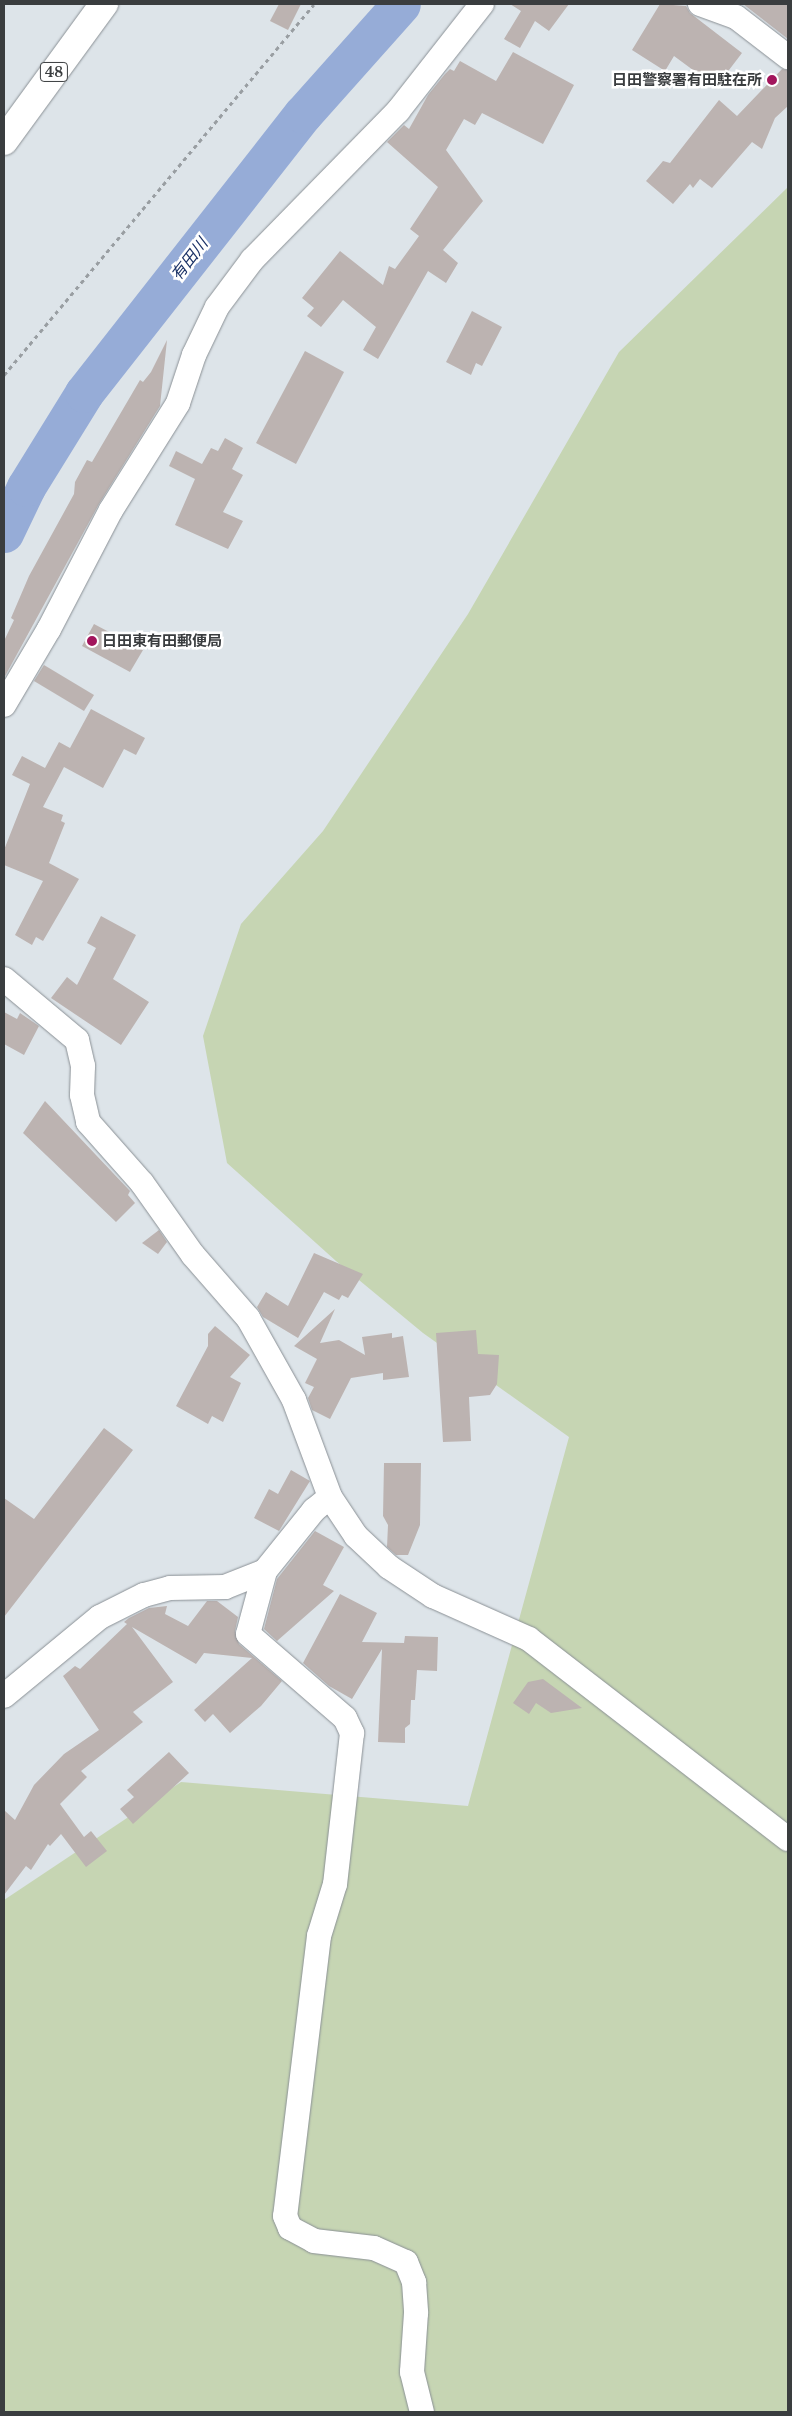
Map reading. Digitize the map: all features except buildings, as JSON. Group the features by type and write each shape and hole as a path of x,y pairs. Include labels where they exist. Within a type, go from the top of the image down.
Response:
{"main road":[{"name":"48","path":"4,141 104,4"}],"street":[{"path":"4,705 49,629 111,510 178,403 194,355 217,307 252,260 398,111 482,4"},
{"path":"700,4 736,17 788,56"},
{"path":"4,979 77,1040 83,1066 82,1095 88,1122 142,1183 193,1255 248,1318 294,1400 330,1497 356,1536 390,1567 433,1596 529,1639 788,1839"},
{"path":"330,1497 314,1510 265,1571 248,1634 345,1718 352,1733 335,1884 319,1936 285,2216 290,2228 314,2241 374,2248 406,2262 414,2282 416,2313 412,2372 422,2412"},
{"path":"4,1696 100,1617 144,1595 170,1588 225,1587 265,1571"}],"path":[{"path":"4,375 314,4"}],"green space":[{"path":"788,187 788,2412 4,2412 4,1900 181,1782 468,1806 569,1437 423,1333 336,1261 227,1163 203,1036 241,924 323,831 468,614 619,352"}],"waterway":[{"name":"有田川","path":"4,533 26,487 84,393 303,114 401,4"}],"place":[{"name":"日田警察署有田駐在所","path":"772,80"},
{"name":"日田東有田郵便局","path":"92,641"}]}
